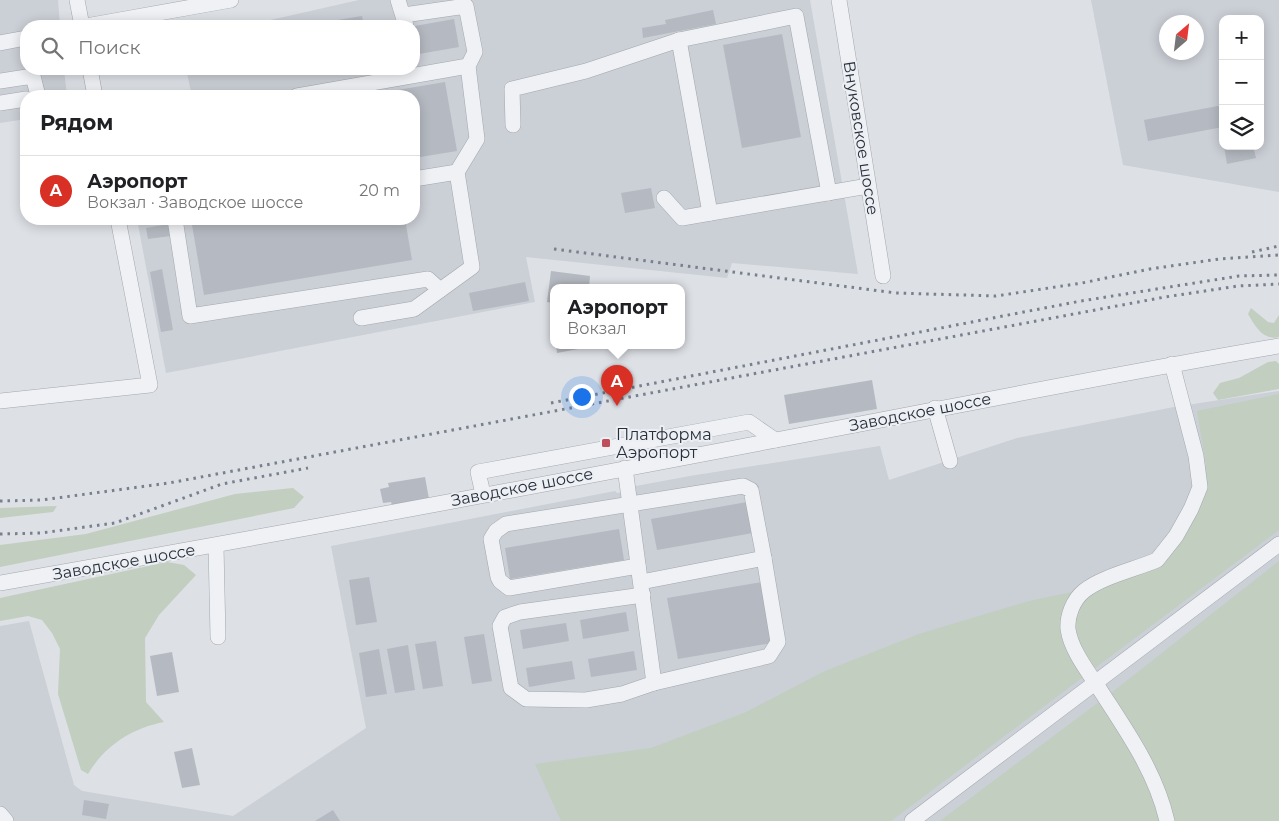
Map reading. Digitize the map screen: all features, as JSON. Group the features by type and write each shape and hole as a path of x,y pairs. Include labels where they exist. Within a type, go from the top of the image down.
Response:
{"street":[{"path":"77,0 81,20"},
{"path":"119,20 231,0"},
{"path":"398,0 405,20"},
{"name":"Внуковское шоссе","path":"839,0 883,276"},
{"path":"361,318 414,309 472,267 457,172 477,139 468,66 475,52 466,6 409,20"},
{"path":"513,125 512,90 586,71 679,40 796,16 829,193"},
{"path":"0,44 20,39"},
{"path":"679,40 710,213"},
{"path":"420,71 468,66"},
{"path":"91,75 94,90"},
{"path":"326,90 398,75"},
{"path":"0,81 33,76 36,90"},
{"path":"0,103 20,100"},
{"path":"420,178 457,172"},
{"path":"664,198 682,218 868,186"},
{"path":"0,401 150,385 119,225"},
{"path":"176,225 190,316 428,279 440,290"},
{"name":"Заводское шоссе","path":"0,583 216,546 934,408 1279,346"},
{"path":"1167,821 1151,775 1137,748 1076,649 1068,629 1069,616 1076,599 1095,584 1157,560 1176,536 1191,509 1200,487 1196,456 1172,364"},
{"path":"934,408 950,461"},
{"path":"484,494 478,472 749,422 775,440"},
{"path":"625,468 654,683"},
{"path":"638,566 508,588 500,582 498,577 491,539 492,535 506,524 743,486 748,488 753,492 764,558 778,642 772,653 769,656 654,683 622,694 586,700 526,699 515,693 509,682 500,626 505,617 520,612 642,589 764,558"},
{"path":"912,821 1279,544"},
{"path":"216,546 218,637"},
{"path":"0,814 6,821"}],"shaded area":[{"path":"0,0 58,0 60,20 20,20 20,75 65,75 66,90 20,90 20,120 0,123"},
{"path":"359,0 810,0 858,274 732,263 727,278 526,257 535,302 166,373 138,225 420,225 420,90 191,90 187,75 420,75 420,20 271,20"},
{"path":"1091,0 1279,0 1279,192 1123,165"},
{"path":"1279,391 1279,821 0,821 0,626 29,621 74,785 82,791 233,816 366,728 331,546 615,491 617,493 632,490 636,486 690,476 880,446 889,480 1017,438 1174,407"}],"green space":[{"path":"1251,308 1268,322 1274,323 1279,315 1279,337 1268,337 1260,332 1248,314"},
{"path":"1276,361 1279,364 1279,389 1218,400 1213,393 1220,383 1239,378 1268,362"},
{"path":"1279,394 1279,530 891,821 561,821 535,764 651,748 744,713 825,671 919,634 1029,601 1096,587 1155,566 1203,486 1206,465 1197,411"},
{"path":"293,488 304,497 294,508 0,567 0,545 86,534 235,494"},
{"path":"57,506 53,512 0,518 0,508"},
{"path":"1279,561 1279,821 940,821 1115,690"},
{"path":"167,562 184,565 196,575 159,615 145,638 146,702 164,722 141,729 121,739 103,754 88,774 81,770 58,694 60,649 52,633 42,620 28,616 0,621 0,598"}],"building":[{"path":"713,10 716,24 643,38 642,28 666,24 665,20"},
{"path":"362,16 363,20 338,20"},
{"path":"454,19 459,47 420,54 420,25"},
{"path":"782,34 801,137 742,148 723,45"},
{"path":"445,82 457,151 420,157 420,90 398,90"},
{"path":"1219,106 1219,128 1148,141 1144,120"},
{"path":"1225,150 1254,150 1256,158 1227,164"},
{"path":"651,188 655,208 625,213 621,193"},
{"path":"168,225 170,236 148,239 146,228"},
{"path":"192,225 406,225 412,260 204,295"},
{"path":"162,269 173,330 161,332 150,272"},
{"path":"551,271 590,276 589,284 550,284 550,302 547,302"},
{"path":"525,282 529,301 473,311 469,293"},
{"path":"556,349 578,349 557,353"},
{"path":"872,380 877,409 789,424 784,395"},
{"path":"425,477 429,499 392,505 391,502 383,503 380,489 389,487 388,483"},
{"path":"747,502 753,533 657,550 651,519"},
{"path":"619,529 624,560 510,579 505,548"},
{"path":"369,577 377,622 356,625 349,580"},
{"path":"762,582 772,643 678,659 667,598"},
{"path":"626,612 629,631 583,639 580,620"},
{"path":"566,623 569,641 523,649 520,630"},
{"path":"484,634 492,681 472,684 464,637"},
{"path":"436,641 443,686 423,689 415,644"},
{"path":"408,645 415,690 395,693 387,649"},
{"path":"379,649 387,694 366,697 359,653"},
{"path":"634,651 637,670 591,677 588,659"},
{"path":"172,652 179,692 157,696 150,656"},
{"path":"572,661 575,679 529,687 526,668"},
{"path":"192,748 200,785 182,788 174,752"},
{"path":"84,800 109,804 106,819 82,815"},
{"path":"333,810 340,821 315,821"}],"railway":[{"path":"1252,252 1279,246"},
{"path":"554,249 896,293 996,296 1219,259 1279,255"},
{"path":"551,403 1081,301 1239,276 1279,275"},
{"path":"0,501 42,500 169,483 1165,297 1238,286 1279,284"},
{"path":"0,534 41,533 115,523 222,484 308,468"}],"place":[{"name":"Аэропорт","path":"617,406"},
{"name":"Платформа Аэропорт","path":"606,443"}]}
